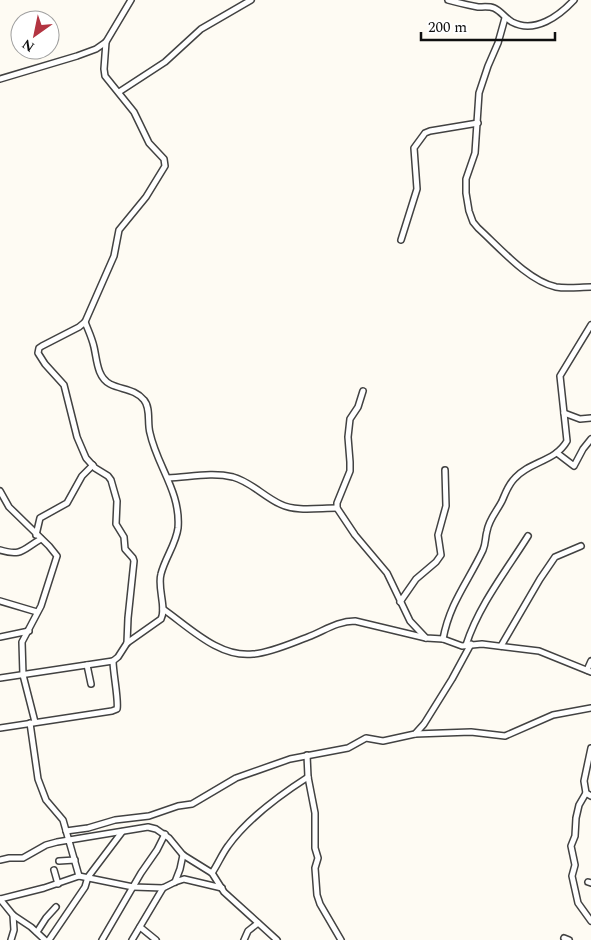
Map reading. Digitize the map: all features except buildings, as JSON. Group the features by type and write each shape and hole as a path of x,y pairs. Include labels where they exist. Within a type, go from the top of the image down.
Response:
{"street":[{"path":"0,79 96,49 106,42 131,0"},
{"path":"119,92 165,62 201,29 251,0"},
{"path":"448,0 494,8 505,18 519,25 537,25 559,14 574,0"},
{"path":"505,18 498,43 479,93 475,153 466,179 466,193 473,222 525,270 541,281 558,287 591,287"},
{"path":"106,42 105,76 134,112 149,143 166,162 146,197 119,230 114,256 85,322 42,346 39,348 38,353 45,364 64,385 77,436 86,458 111,480 117,501 116,524 124,537 125,548 134,561 127,643"},
{"path":"401,240 417,189 414,148 425,133 478,122"},
{"path":"0,678 113,661 118,658 127,643 161,619 164,613 159,581 178,528 173,489 150,433 146,401 132,390 110,384 106,381 98,368 95,350 85,322"},
{"path":"443,640 447,620 461,588 484,548 494,512 502,502 507,488 523,470 547,460 564,446 567,438 560,376 591,325"},
{"path":"363,392 358,407 350,419 348,437 350,471 336,508 355,535 387,573 410,621 426,638"},
{"path":"564,413 580,419 591,418"},
{"path":"557,453 574,466 591,439"},
{"path":"0,550 15,554 21,552 38,537 40,518 66,503 82,476 93,465"},
{"path":"400,602 416,579 436,562 441,555 438,534 446,506 445,470"},
{"path":"168,478 216,474 244,481 277,503 286,506 336,508"},
{"path":"0,491 9,507 55,553 57,559 38,612 22,642 23,675 33,723 38,779 41,790 46,800 63,820 79,876"},
{"path":"415,734 421,729 436,705 469,645 473,627 482,608 528,536"},
{"path":"501,646 555,557 580,546"},
{"path":"0,601 38,612"},
{"path":"163,608 209,642 222,649 240,654 260,653 294,642 346,621 443,640 462,646 501,646 539,651 589,671 591,661"},
{"path":"0,637 29,631"},
{"path":"0,728 117,709 113,661"},
{"path":"87,666 91,684"},
{"path":"66,831 88,828 115,820 149,816 181,805 189,805 236,778 278,762 348,748 366,738 383,741 415,734 472,732 492,736 506,736 553,715 591,708"},
{"path":"591,748 584,781 589,795 580,806 576,818 575,836 572,846 575,865 572,876 578,903 591,921"},
{"path":"307,755 308,777 315,813 315,848 318,858 315,868 317,895 320,904 341,940"},
{"path":"212,873 227,847 248,824 280,796 308,777"},
{"path":"0,860 23,858 46,845 70,840 148,827 156,829 165,834 183,854 212,873 222,888 277,940"},
{"path":"49,940 85,887 88,877 122,832"},
{"path":"102,940 165,834"},
{"path":"175,882 183,854"},
{"path":"59,861 75,860"},
{"path":"54,870 58,884"},
{"path":"42,939 38,932 13,915 0,899 58,884 79,876 134,887 163,888 184,879 222,888"},
{"path":"132,940 163,888"},
{"path":"38,932 46,918 56,907"},
{"path":"11,940 14,930 13,915"},
{"path":"244,940 248,931 258,923"},
{"path":"140,927 156,940"}]}
